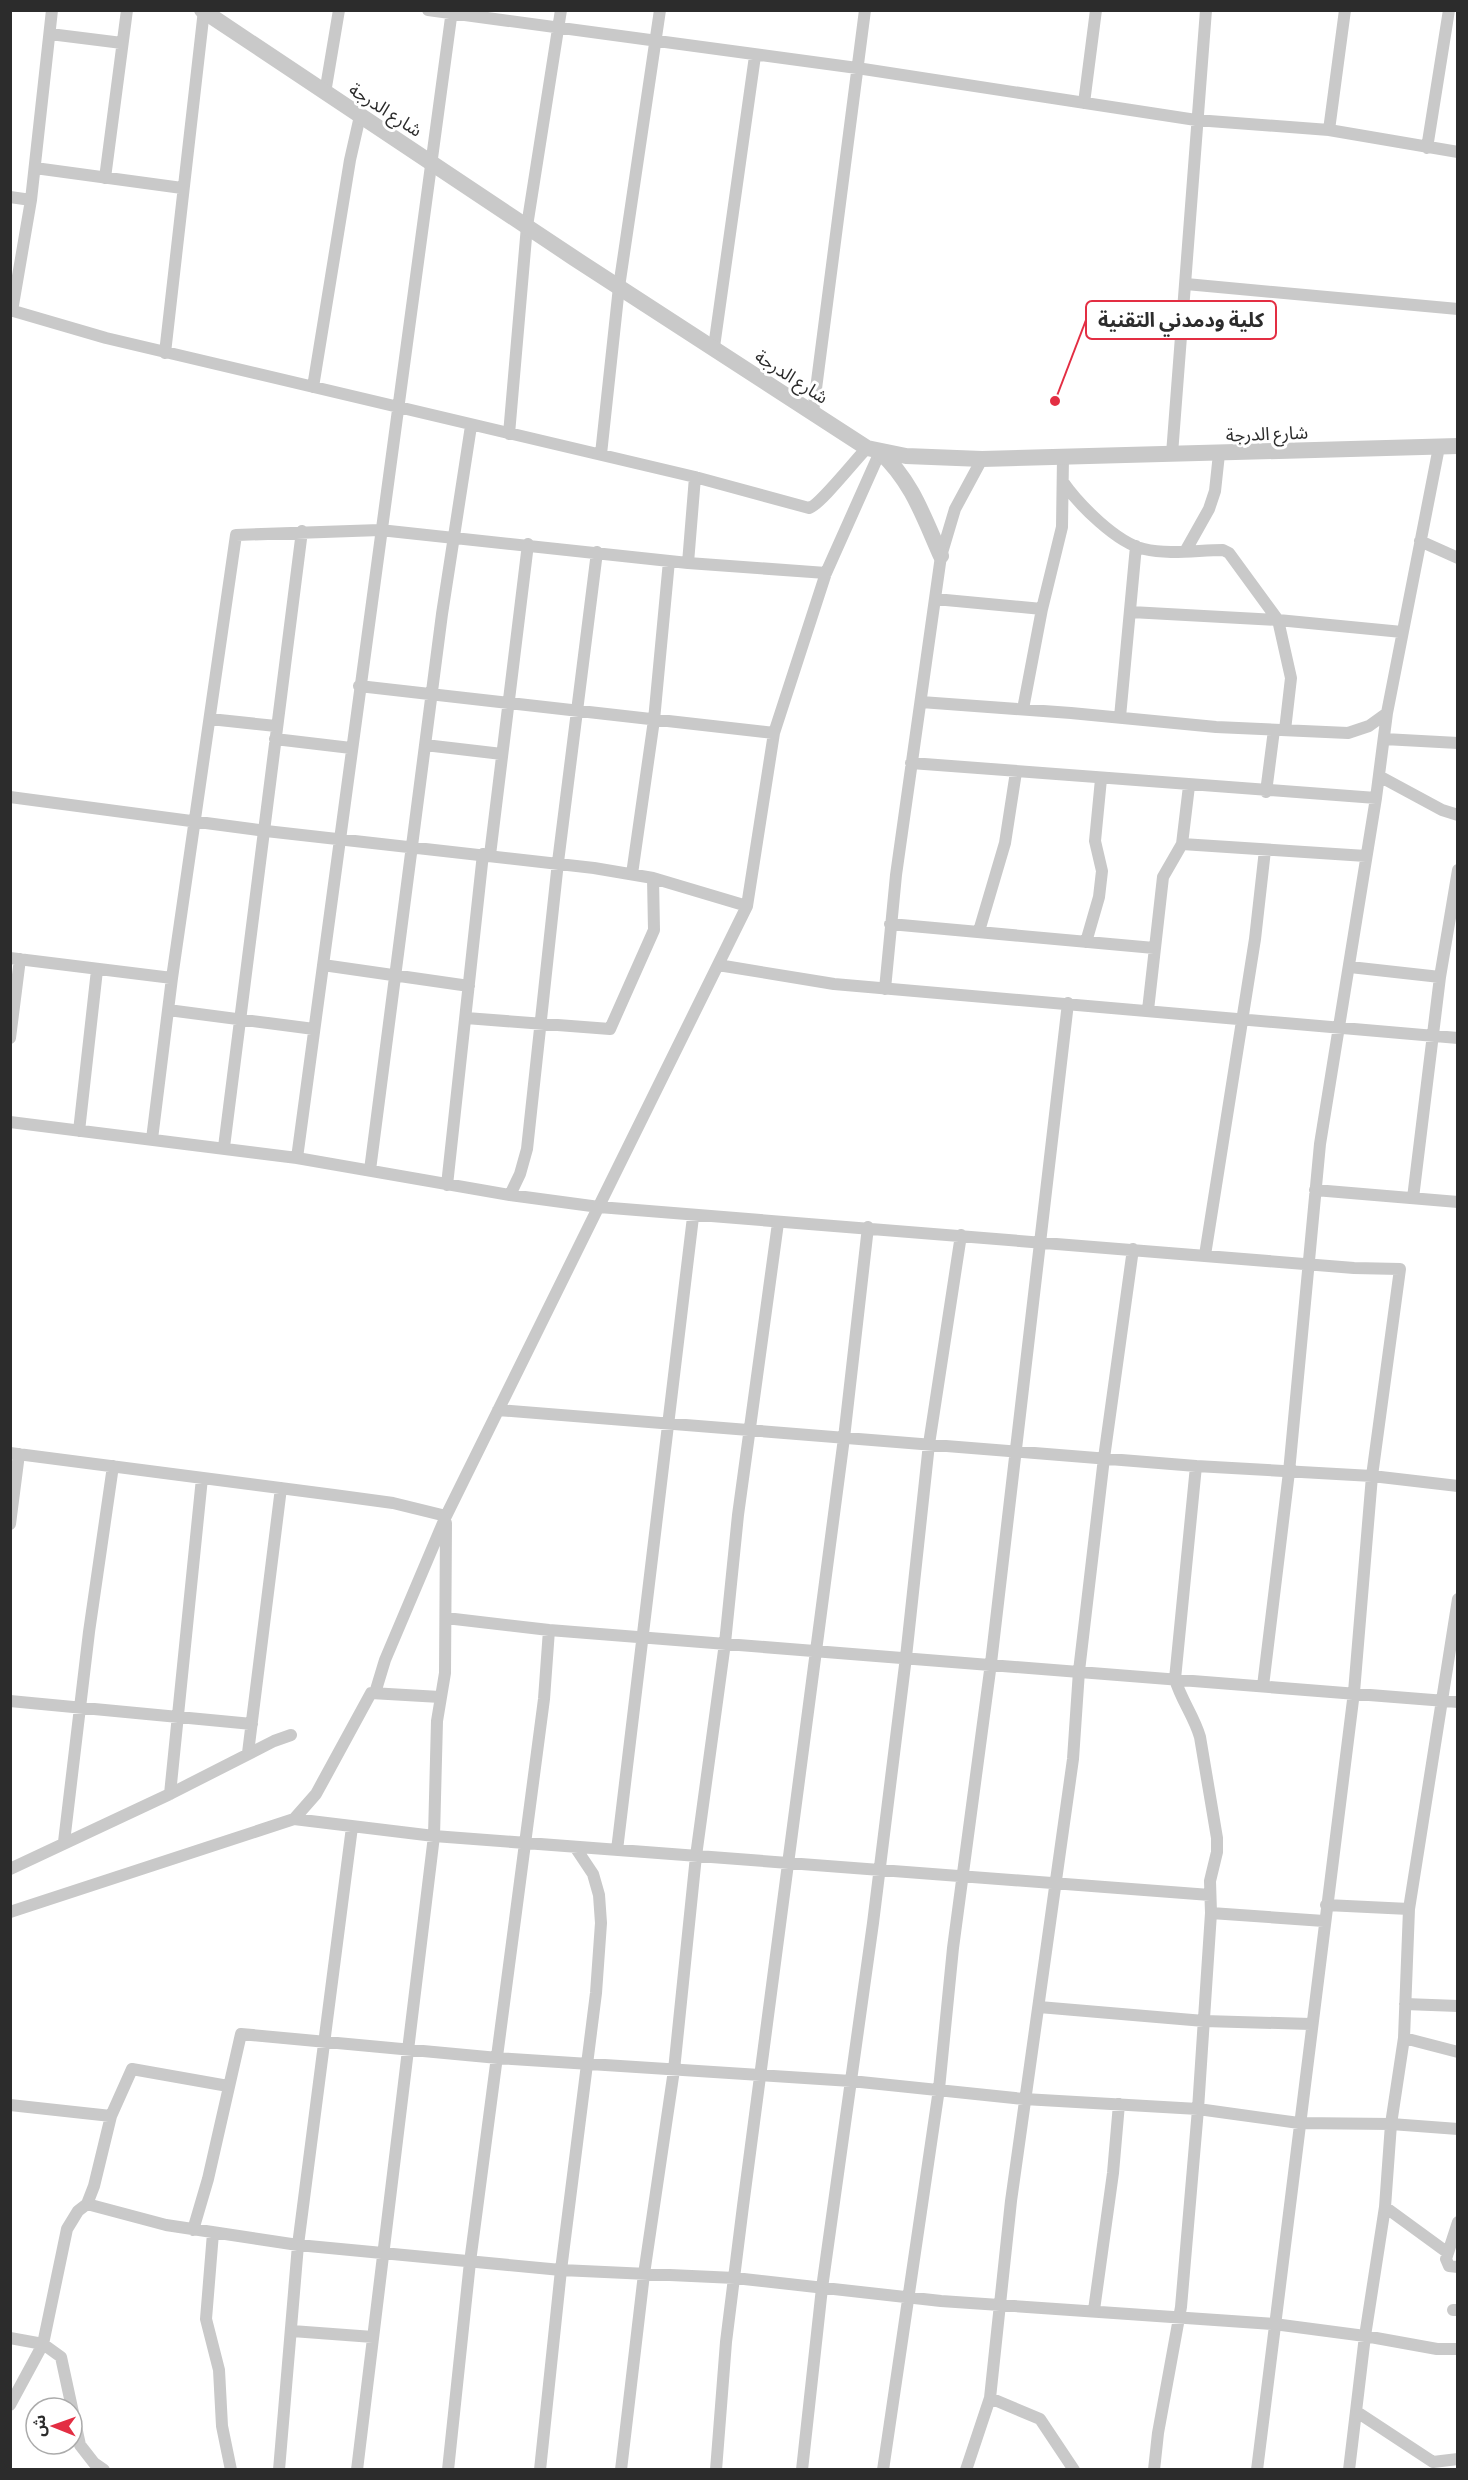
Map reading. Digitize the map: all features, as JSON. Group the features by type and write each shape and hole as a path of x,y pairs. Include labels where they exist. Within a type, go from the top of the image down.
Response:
{"street":[{"path":"52,10 31,200 11,311 165,353 471,426 601,454 809,508 819,503 848,466 873,450"},
{"path":"105,178 127,10"},
{"path":"325,93 339,10"},
{"path":"428,10 755,56 858,68 1196,120 1329,130 1458,152"},
{"path":"509,434 527,226 561,10"},
{"path":"601,454 619,287 660,10"},
{"path":"813,412 865,10"},
{"path":"1084,103 1096,10"},
{"path":"1172,454 1206,10"},
{"path":"1329,130 1345,10"},
{"path":"1427,148 1449,10"},
{"path":"165,353 203,11"},
{"name":"شارع الدرجة","path":"203,11 619,287 873,450 906,456 982,459 1458,446"},
{"path":"297,1158 380,530 452,12"},
{"path":"50,34 122,43"},
{"path":"714,347 755,56"},
{"path":"313,387 350,160 360,116"},
{"path":"35,168 182,188"},
{"path":"10,197 31,200"},
{"path":"1186,284 1458,309"},
{"path":"370,1170 453,537 471,426"},
{"path":"1263,1686 1289,1472 1315,1190 1376,798 1387,712 1439,447"},
{"path":"873,450 899,469 913,491 941,556"},
{"path":"375,1693 385,1660 446,1516 747,906 774,733 826,573 873,450"},
{"path":"1186,550 1212,500 1219,454"},
{"path":"1023,709 1042,609 1062,527 1063,457"},
{"path":"885,989 890,924 941,556 955,509 982,459"},
{"path":"688,563 695,477"},
{"path":"1063,482 1089,513 1136,546 1154,550 1227,551 1278,620 1291,678 1266,792"},
{"path":"152,1139 172,978 236,535 380,530 528,544 688,563 826,573"},
{"path":"224,1147 239,1020 266,831 302,531"},
{"path":"1420,541 1458,558"},
{"path":"447,1185 469,986 502,754 528,544"},
{"path":"1120,717 1136,546"},
{"path":"510,1196 520,1174 527,1149 539,1024 597,552"},
{"path":"632,874 654,720 669,561"},
{"path":"935,599 1042,609"},
{"path":"1131,612 1278,620 1402,632"},
{"path":"359,686 774,733"},
{"path":"921,702 1348,734 1369,726 1387,712"},
{"path":"210,719 351,748"},
{"path":"1384,739 1458,743"},
{"path":"425,745 502,754"},
{"path":"911,763 1266,792 1376,798"},
{"path":"979,931 1005,843 1016,772"},
{"path":"1379,776 1442,810 1458,815"},
{"path":"1086,942 1099,897 1102,872 1095,841 1101,779"},
{"path":"1148,1010 1163,877 1182,844 1189,786"},
{"path":"10,797 339,840 558,862 653,878 747,906"},
{"path":"1182,844 1366,856"},
{"path":"1205,1256 1255,939 1265,850"},
{"path":"1413,1198 1440,977 1458,870"},
{"path":"466,1018 606,1031 613,1025 654,930 653,878"},
{"path":"890,924 1154,948"},
{"path":"10,1038 15,958 172,978"},
{"path":"323,965 469,986"},
{"path":"718,965 774,976 885,989 1458,1038"},
{"path":"1350,967 1440,977"},
{"path":"80,1131 97,970"},
{"path":"883,2469 939,2089 961,1877 991,1664 1068,1003"},
{"path":"168,1010 314,1029"},
{"path":"10,1122 224,1147 370,1170 510,1196 599,1207 778,1223 868,1227 1205,1256 1400,1269 1372,1476 1354,1692 1257,2469"},
{"path":"1315,1190 1458,1202"},
{"path":"617,1850 693,1216"},
{"path":"621,2469 644,2274 674,2070 696,1856 725,1643 738,1515 778,1223"},
{"path":"716,2469 759,2074 817,1650 868,1227"},
{"path":"802,2469 822,2288 880,1871 929,1444 961,1235"},
{"path":"966,2469 990,2398 1024,2099 1057,1885 1073,1758 1079,1671 1104,1458 1133,1250"},
{"path":"498,1410 1196,1466 1372,1476 1458,1486"},
{"path":"10,1524 15,1454 393,1503 446,1516"},
{"path":"1154,2469 1158,2433 1179,2316 1198,2109 1211,1913 1210,1881 1217,1852 1214,1816 1200,1737 1195,1720 1179,1694 1175,1679 1196,1466"},
{"path":"64,1842 113,1467"},
{"path":"171,1794 202,1478"},
{"path":"248,1754 281,1488"},
{"path":"357,2469 435,1836 437,1720 445,1673 446,1516"},
{"path":"1349,2469 1384,2207 1391,2124 1404,2038 1409,1909 1458,1599"},
{"path":"446,1618 549,1630 641,1635 1263,1686 1442,1698 1458,1702"},
{"path":"448,2469 470,2262 498,2058 523,1843 544,1699 549,1630"},
{"path":"294,1819 316,1794 368,1696 375,1693 441,1697"},
{"path":"10,1701 252,1724"},
{"path":"10,1869 291,1735"},
{"path":"10,1912 294,1819 435,1836 1210,1895"},
{"path":"279,2469 298,2245 352,1827"},
{"path":"540,2469 561,2270 588,2064 601,1923 598,1895 592,1874 575,1846"},
{"path":"1326,1905 1409,1909"},
{"path":"1211,1913 1324,1921"},
{"path":"1405,2004 1458,2006"},
{"path":"1039,2007 1204,2020 1311,2024"},
{"path":"193,2230 210,2169 241,2034 498,2058 759,2074 939,2089 1024,2099 1198,2109 1299,2122 1391,2124 1458,2129"},
{"path":"1404,2038 1458,2052"},
{"path":"10,2405 43,2344 67,2229 78,2211 87,2204 94,2186 111,2116 132,2068 228,2086"},
{"path":"1094,2310 1112,2184 1119,2104"},
{"path":"10,2105 111,2116"},
{"path":"87,2204 193,2230 298,2245 561,2270 735,2278 909,2298 1274,2324 1365,2336 1437,2349 1458,2349"},
{"path":"1384,2207 1448,2253"},
{"path":"1456,2228 1447,2263 1458,2267"},
{"path":"213,2233 206,2319 219,2370 222,2426 231,2469"},
{"path":"291,2331 373,2337"},
{"path":"10,2338 43,2344 61,2357 80,2445 89,2459 104,2469"},
{"path":"990,2398 1040,2419 1074,2469"},
{"path":"1357,2412 1433,2466 1458,2459"}],"place":[{"name":"كلية ودمدني التقنية","path":"1055,401"}]}
